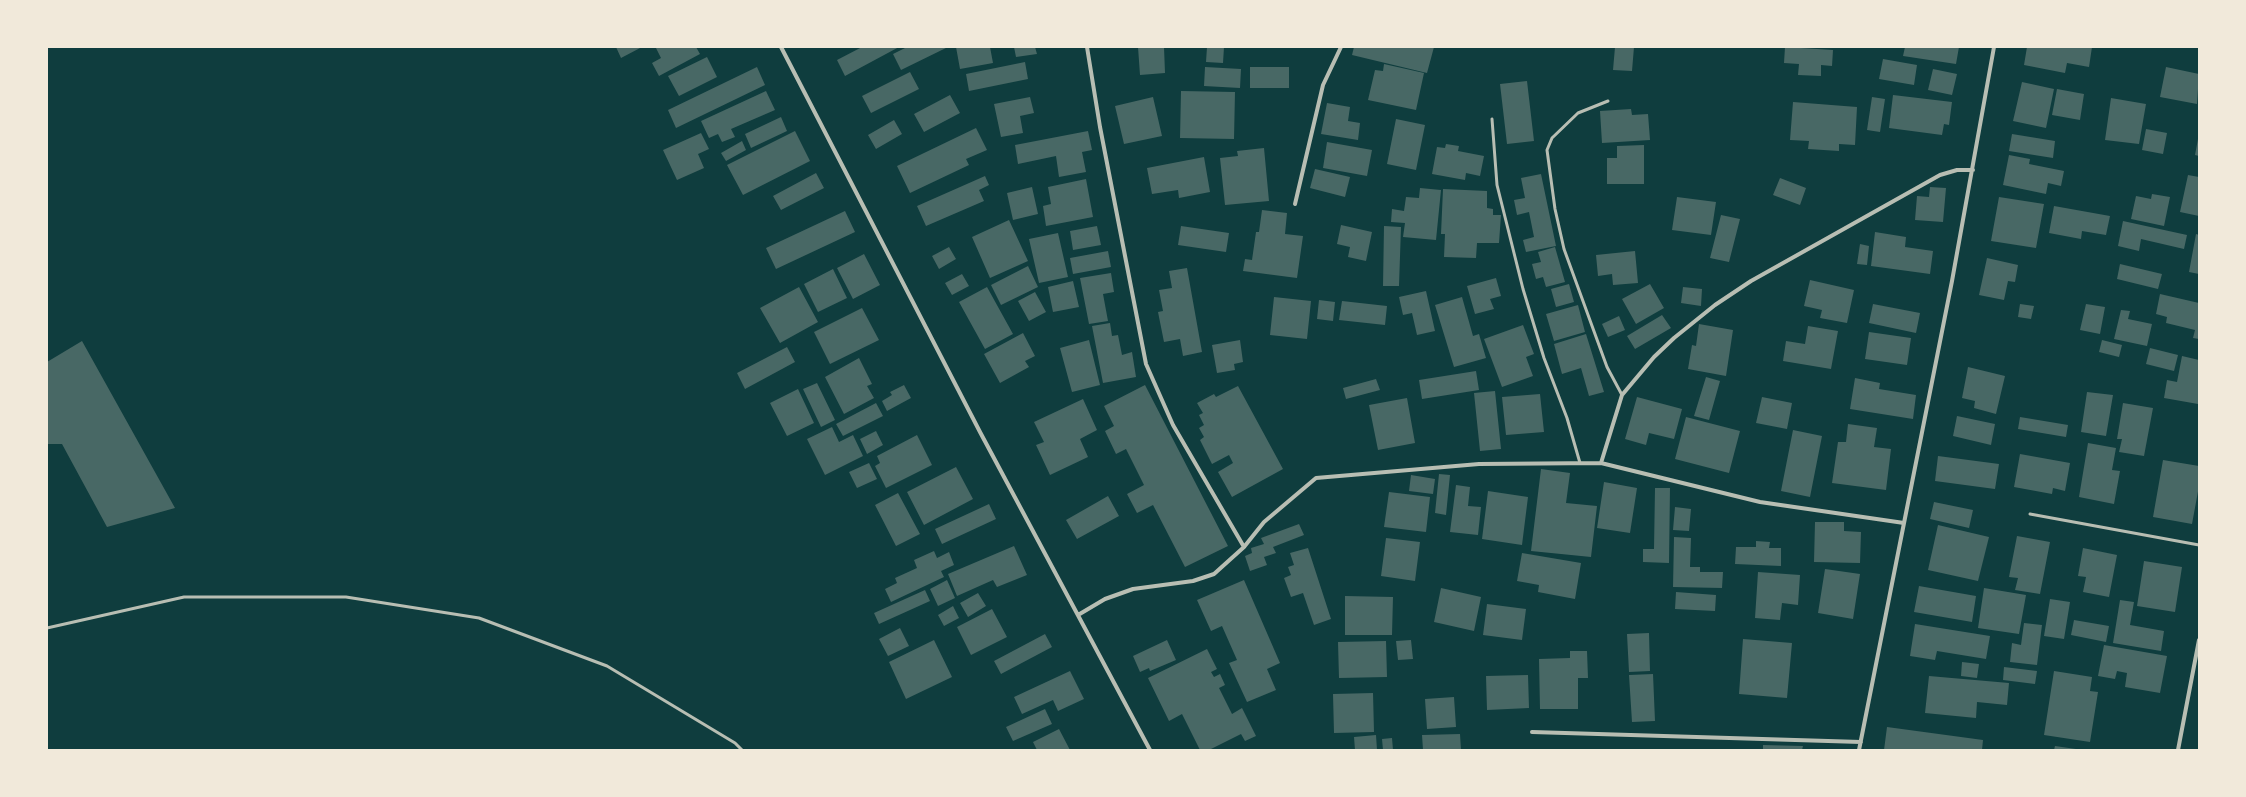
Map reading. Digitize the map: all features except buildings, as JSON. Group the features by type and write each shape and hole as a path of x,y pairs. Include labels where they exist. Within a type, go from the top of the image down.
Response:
{"street":[{"path":"781,47 980,432 1150,750"},
{"path":"1087,47 1100,127 1146,364 1173,425 1244,547"},
{"path":"1296,204 1324,85 1341,47"},
{"path":"1859,750 1973,170 1994,47"},
{"path":"1601,464 1622,395 1654,357 1674,338 1715,306 1751,281 1940,175 1957,170 1973,170"},
{"path":"1078,615 1105,599 1133,589 1193,581 1214,574 1244,547 1264,522 1316,478 1479,464 1601,464 1760,502 1904,523"},
{"path":"2178,750 2199,640"},
{"path":"1532,732 1861,742"}],"lane":[{"path":"1608,101 1578,113 1552,138 1547,150 1555,209 1564,249 1607,367 1622,395"},
{"path":"1492,120 1497,185 1521,281 1580,463"},
{"path":"2030,514 2199,545"},
{"path":"47,628 184,596 346,596 479,618 607,666 734,743 742,750"}]}
